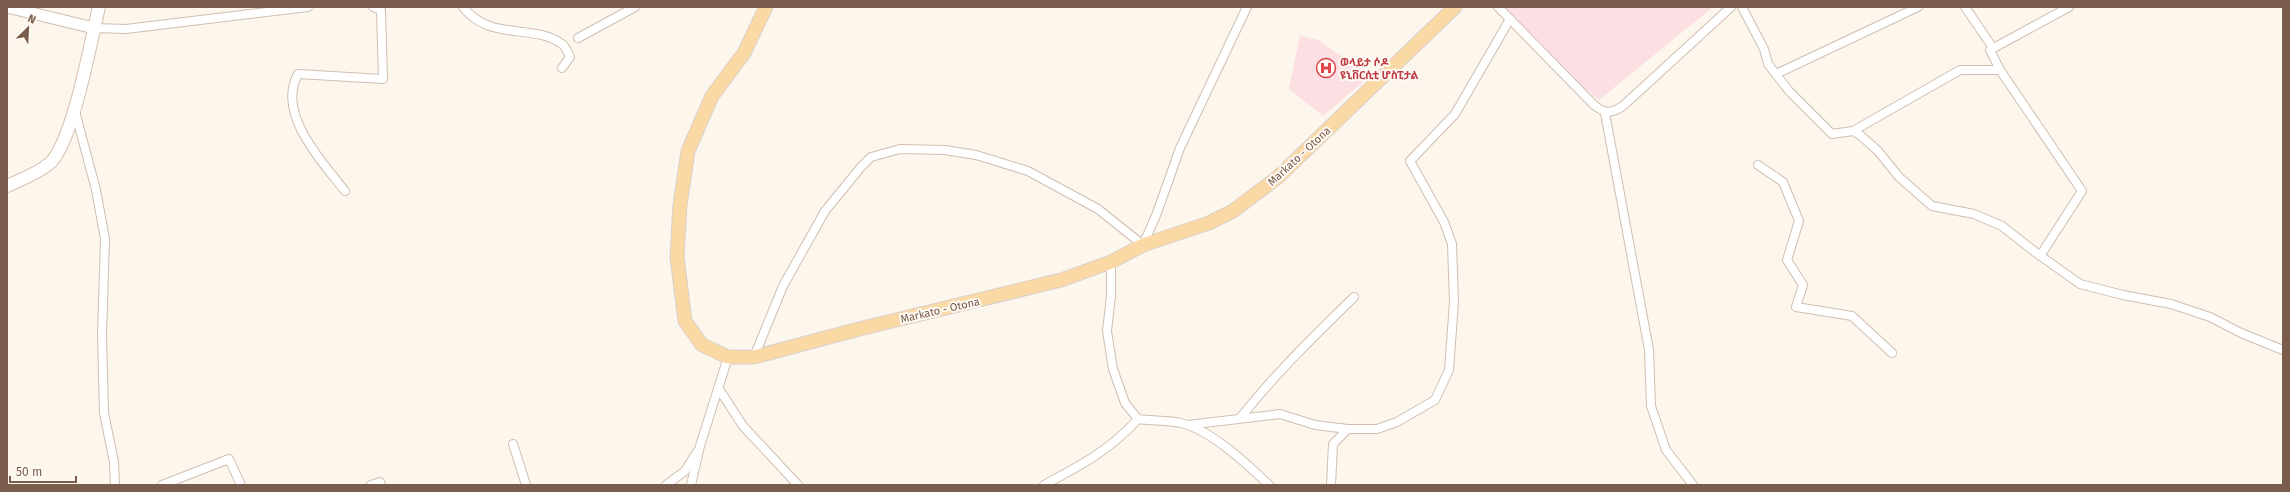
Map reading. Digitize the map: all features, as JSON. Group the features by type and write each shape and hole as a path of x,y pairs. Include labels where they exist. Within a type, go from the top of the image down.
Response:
{"main road":[{"path":"7,186 37,173 51,162 60,150 74,110 99,7"},
{"name":"Markato - Otona","path":"766,7 744,53 712,96 688,151 680,205 677,257 685,321 702,345 728,357 754,357 862,328 1061,280 1111,262 1143,245 1221,217 1233,211 1278,177 1455,7"}],"street":[{"path":"7,7 94,28 126,29 308,7"},
{"path":"345,191 326,167 296,122 293,83 298,74 384,79 381,10 373,7"},
{"path":"463,7 471,17 490,26 552,38 563,45 570,57 562,68"},
{"path":"578,38 635,7"},
{"path":"754,357 783,286 825,211 860,167 871,157 900,149 945,150 976,155 1028,171 1098,208 1143,245 1180,148 1247,7"},
{"path":"1498,7 1594,105 1605,112 1615,112 1624,105 1731,7"},
{"path":"1742,7 1764,49 1768,64 1790,91 1832,134 1853,131 1960,70 2000,70"},
{"path":"1776,74 1918,7"},
{"path":"1964,7 1994,48"},
{"path":"2040,256 2082,190 2000,70 1990,50 2069,7"},
{"path":"1111,262 1111,296 1107,331 1113,369 1125,403 1138,419 1187,425 1240,417 1280,414 1315,425 1348,429 1377,429 1397,422 1435,400 1449,370 1454,302 1452,244 1444,222 1410,161 1455,114 1510,19"},
{"path":"74,110 96,190 105,239 102,335 104,413 114,462 115,485"},
{"path":"1605,112 1649,350 1651,406 1666,450 1693,485"},
{"path":"1853,131 1878,151 1899,177 1932,206 1974,214 2002,226 2040,256 2080,284 2123,295 2171,304 2210,317 2241,333 2283,350"},
{"path":"1758,165 1783,182 1799,221 1787,260 1803,285 1796,307 1852,316 1892,353"},
{"path":"1240,417 1303,346 1354,297"},
{"path":"691,485 700,446 728,357"},
{"path":"719,389 743,426 798,485"},
{"path":"1044,485 1101,454 1122,437 1138,419"},
{"path":"1187,425 1206,434 1240,459 1269,485"},
{"path":"1331,485 1333,444 1348,429"},
{"path":"513,444 526,485"},
{"path":"666,485 685,471 700,446"},
{"path":"162,485 229,459 242,485"},
{"path":"372,485 380,482 381,485"}],"shaded area":[{"path":"1501,7 1713,7 1599,100 1571,77"},
{"name":"ወላይታ ሶዶ ዩኒቨርሲቲ ሆስፒታል","path":"1300,36 1318,40 1370,76 1323,116 1289,89"}],"place":[{"name":"ወላይታ ሶዶ ዩኒቨርሲቲ ሆስፒታል","path":"1326,68"}]}
